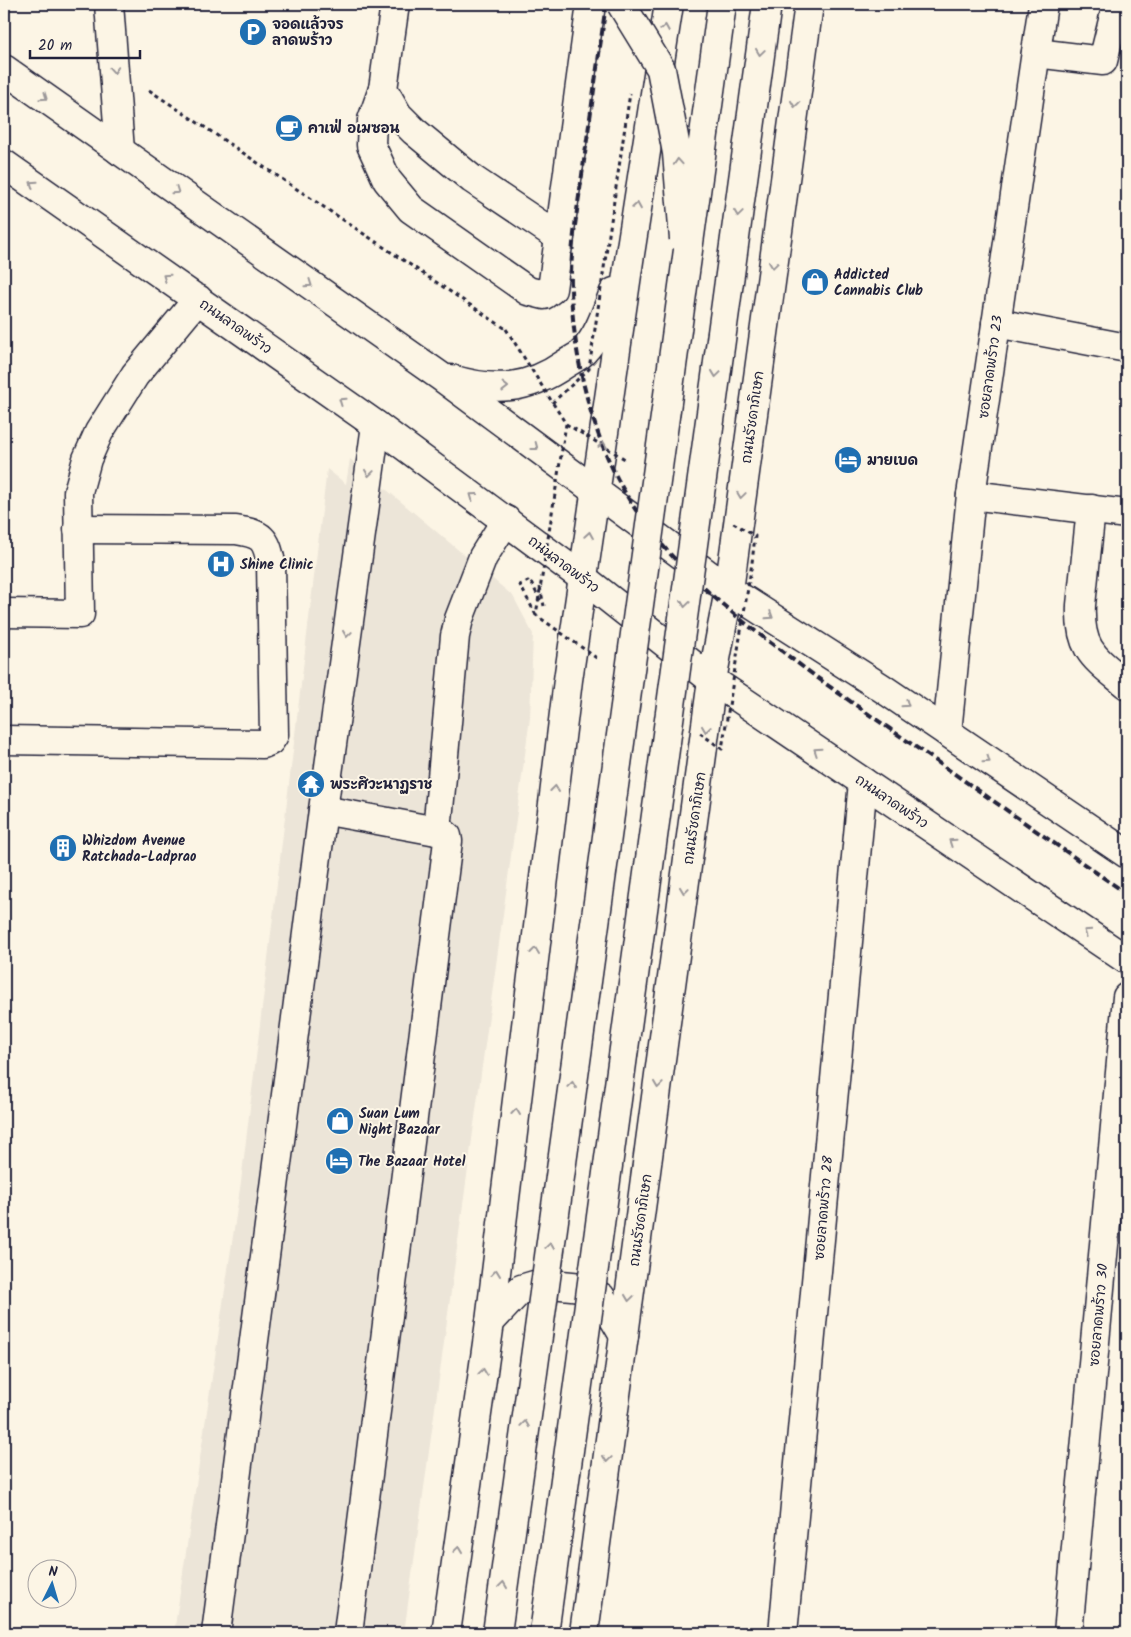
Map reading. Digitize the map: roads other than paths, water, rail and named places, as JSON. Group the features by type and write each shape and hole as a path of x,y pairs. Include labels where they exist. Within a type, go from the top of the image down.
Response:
{"main road":[{"path":"109,4 120,151"},
{"path":"395,4 383,89 372,120 371,145 387,180 410,209 528,291 544,295 552,289 591,4"},
{"path":"621,4 661,69 677,153 685,263"},
{"path":"446,1633 490,1322 568,680 630,254 669,4"},
{"path":"496,1633 722,4"},
{"path":"544,1633 767,4"},
{"name":"ถนนรัชดาภิเษก","path":"584,1633 712,680 728,590 809,4"},
{"name":"ซอยลาดพร้าว 23","path":"947,732 971,495 1043,4"},
{"path":"1036,53 1103,62 1117,4"},
{"path":"4,69 440,376 728,590 874,683 1127,854"},
{"path":"383,89 398,115 414,131 472,179 560,238"},
{"name":"ถนนลาดพร้าว","path":"4,164 376,425 583,578 712,680 1127,960"},
{"path":"440,376 476,386 514,387 554,372 584,352 600,326 630,254"},
{"path":"4,613 80,614 78,492 87,459 99,432 135,376 198,299"},
{"path":"996,323 1127,348"},
{"path":"216,1633 323,810 376,425"},
{"path":"971,495 1127,514"},
{"path":"1091,509 1081,620 1083,636 1088,650 1127,685"},
{"path":"437,831 455,636 459,619 483,557 506,520"},
{"path":"4,740 262,744 270,741 274,735 271,563 268,546 262,538 254,533 236,530 78,529"},
{"name":"ซอยลาดพร้าว 28","path":"783,1633 863,782"},
{"path":"323,810 442,832 447,836 348,1633"},
{"name":"ซอยลาดพร้าว 30","path":"1068,1633 1127,998"},
{"path":"490,1322 521,1289 541,1282 582,1287 601,1297 624,1336"}],"railway":[{"path":"606,4 575,224 571,290 580,367 589,406 602,444 625,492 642,519 662,545 707,591 757,633 809,672 1127,894"}],"place":[{"name":"จอดแล้วจร ลาดพร้าว","path":"253,32"},
{"name":"คาเฟ่ อเมซอน","path":"289,128"},
{"name":"Addicted Cannabis Club","path":"815,282"},
{"name":"มายเบด","path":"848,460"},
{"name":"Shine Clinic","path":"221,564"},
{"name":"พระศิวะนาฏราช","path":"311,784"},
{"name":"Whizdom Avenue Ratchada-Ladprao","path":"63,848"},
{"name":"Suan Lum Night Bazaar","path":"340,1121"},
{"name":"The Bazaar Hotel","path":"339,1161"}]}
